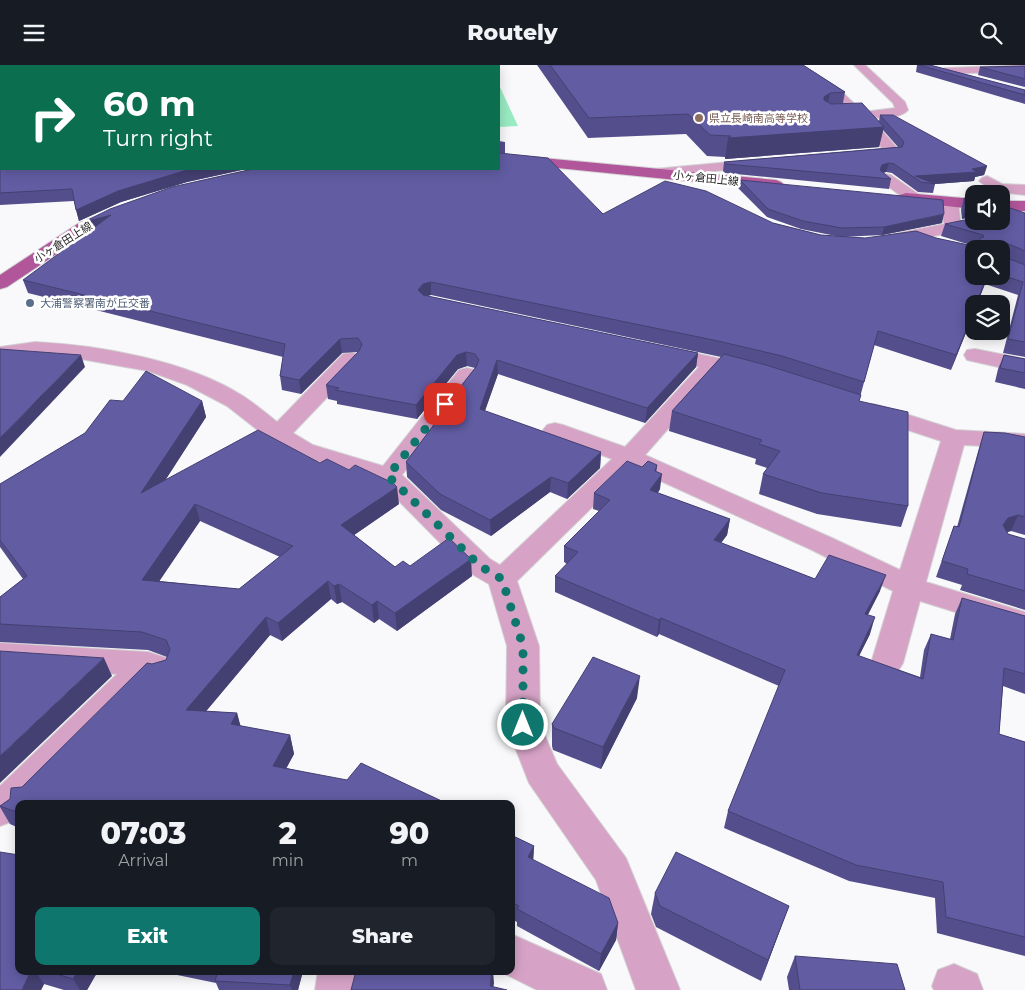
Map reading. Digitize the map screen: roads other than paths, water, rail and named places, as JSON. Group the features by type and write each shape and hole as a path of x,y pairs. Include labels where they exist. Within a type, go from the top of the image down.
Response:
{"main road":[{"name":"小ヶ倉田上線","path":"500,158 788,187"},
{"path":"886,196 965,204"},
{"name":"小ヶ倉田上線","path":"0,283 85,227 138,204"},
{"path":"1010,206 1025,206"}],"street":[{"path":"835,118 902,110 899,102 859,65"},
{"path":"980,81 941,70 1025,68"},
{"path":"838,95 861,116 894,152 845,156"},
{"path":"655,173 778,161"},
{"path":"886,178 915,199"},
{"path":"698,193 710,179"},
{"path":"987,181 998,189 1025,190"},
{"path":"950,203 953,227"},
{"path":"1010,210 1025,219"},
{"path":"872,243 965,225"},
{"path":"913,235 939,245"},
{"path":"640,347 771,377"},
{"path":"0,353 36,348 58,349 152,365 195,380 235,401 304,451 352,463 388,476 480,566 502,579 523,646 523,725 542,771 612,871 658,990"},
{"path":"975,355 1025,366"},
{"path":"278,434 351,359"},
{"path":"502,579 629,457 716,363"},
{"path":"388,476 467,375"},
{"path":"853,404 954,437 1025,441"},
{"path":"555,430 629,457 822,544 911,588 1025,623"},
{"path":"887,663 911,588 954,437"},
{"path":"0,655 156,667 88,721 0,810"},
{"path":"515,957 584,990"},
{"path":"337,990 339,975"}],"place":[{"name":"県立長崎南高等学校","path":"699,118"},
{"name":"大浦警察署南が丘交番","path":"30,303"}]}
